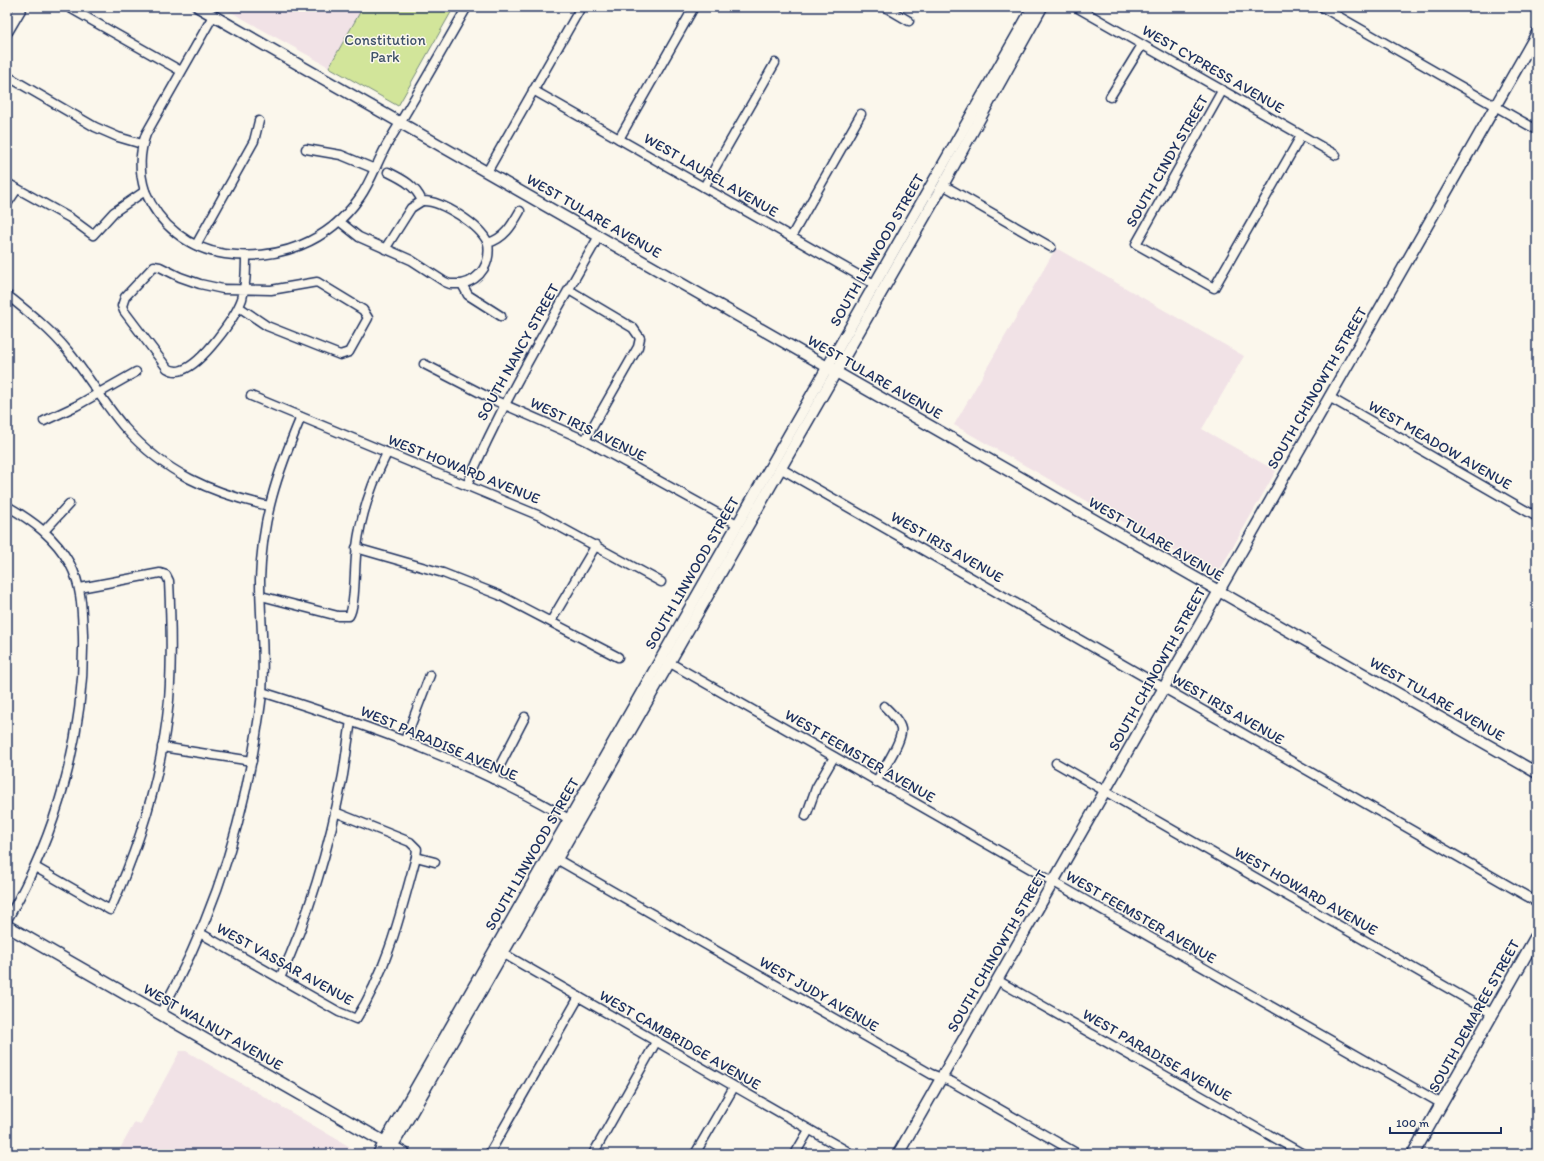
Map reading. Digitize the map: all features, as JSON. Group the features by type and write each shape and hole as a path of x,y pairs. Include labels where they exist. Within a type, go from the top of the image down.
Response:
{"main road":[{"path":"7,31 21,7"},
{"name":"WEST WALNUT AVENUE","path":"7,926 388,1148 405,1154"},
{"name":"SOUTH DEMAREE STREET","path":"1413,1154 1537,935"}],"street":[{"name":"WEST TULARE AVENUE","path":"198,7 402,122 1537,774"},
{"path":"213,16 151,124 142,144 140,160 142,181 150,202 164,223 175,234 196,245 219,253 246,256 290,250 318,237 339,221 360,197 381,154 402,122 467,7"},
{"path":"487,172 581,7"},
{"path":"619,139 694,7"},
{"path":"885,7 909,21"},
{"name":"SOUTH LINWOOD STREET","path":"378,1154 388,1148 665,660 780,468 874,284 1033,7"},
{"name":"SOUTH LINWOOD STREET","path":"665,660 737,524 767,471 888,278 943,185 1042,7"},
{"name":"WEST CYPRESS AVENUE","path":"1076,7 1336,155"},
{"path":"1322,7 1537,130"},
{"path":"70,8 181,71"},
{"name":"SOUTH CHINOWTH STREET","path":"898,1154 1537,33"},
{"path":"1110,97 1142,45"},
{"path":"704,187 775,63"},
{"path":"7,76 105,132 142,144"},
{"name":"WEST LAUREL AVENUE","path":"534,90 874,284"},
{"name":"SOUTH CINDY STREET","path":"1222,91 1136,244 1214,288 1301,136"},
{"path":"791,237 861,114"},
{"path":"196,245 254,141 259,121"},
{"path":"956,140 954,154 941,177 943,185 1051,247"},
{"path":"306,149 340,155 375,169"},
{"path":"388,172 408,183 415,189 422,201"},
{"path":"7,183 70,218 93,235 114,212 145,191"},
{"path":"7,204 17,189"},
{"path":"339,221 360,238 385,249 412,260 450,284 471,282 483,271 488,260 488,242 482,231 435,203 422,201 411,208 385,249"},
{"path":"488,242 494,241 507,232 520,211"},
{"name":"SOUTH NANCY STREET","path":"467,485 504,404 600,236"},
{"path":"239,307 267,326 340,355 349,352 368,318 364,310 317,282 271,290 244,291 223,289 200,284 180,277 160,267 154,266 125,297 122,306 124,311 167,368 173,371 182,370 206,353 239,307 244,291 246,256"},
{"path":"874,284 880,285 888,278"},
{"path":"462,284 468,295 502,316"},
{"path":"569,290 633,328 640,338 638,348 584,440"},
{"path":"7,295 57,339 80,366 126,429 151,453 180,474 206,488 238,499 269,506"},
{"name":"WEST IRIS AVENUE","path":"424,364 504,404 584,440 737,524"},
{"path":"44,421 60,415 136,372"},
{"name":"WEST HOWARD AVENUE","path":"251,396 540,516 596,545 661,582"},
{"name":"WEST MEADOW AVENUE","path":"1329,397 1537,517"},
{"path":"160,1014 200,933 227,862 236,833 252,761 262,692 263,647 261,562 269,506 282,460 301,417"},
{"path":"261,596 338,616 349,616 353,610 356,548 361,518 371,486 387,453"},
{"path":"767,471 772,468 780,468"},
{"name":"WEST IRIS AVENUE","path":"780,468 1537,902"},
{"path":"45,530 69,504"},
{"path":"7,506 45,530 71,565 80,588 83,660 80,701 73,747 52,828 35,866 7,920"},
{"path":"551,621 596,545"},
{"path":"356,548 443,573 499,595 618,657"},
{"path":"35,866 110,910 126,877 146,820 162,747 169,700 172,640 169,581 166,575 160,573 80,588"},
{"name":"WEST FEEMSTER AVENUE","path":"665,660 1052,883 1442,1104"},
{"path":"405,740 430,676"},
{"name":"WEST PARADISE AVENUE","path":"262,692 405,740 493,780 572,822"},
{"path":"876,782 898,743 901,729 897,721 884,706"},
{"path":"493,780 525,717"},
{"path":"280,978 294,948 313,894 335,812 351,721"},
{"path":"162,747 252,761"},
{"path":"806,816 816,788 834,757"},
{"name":"WEST HOWARD AVENUE","path":"1056,762 1493,1014"},
{"path":"335,812 410,842 417,849 416,857 435,862"},
{"name":"WEST VASSAR AVENUE","path":"200,933 339,1012 356,1019 366,1004 385,958 402,908 416,857"},
{"name":"WEST JUDY AVENUE","path":"552,857 931,1074 952,1082 1078,1154"},
{"name":"WEST CAMBRIDGE AVENUE","path":"499,951 852,1154"},
{"name":"WEST PARADISE AVENUE","path":"997,980 1303,1154"},
{"path":"490,1154 579,997"},
{"path":"593,1154 656,1042"},
{"path":"695,1154 734,1087"},
{"path":"796,1154 809,1130"}],"shaded area":[{"path":"222,7 363,7 329,67"},
{"path":"1056,248 1244,356 1202,429 1276,471 1218,573 1213,573 954,425"},
{"path":"180,1051 186,1051 362,1154 117,1154 135,1122 140,1125"}],"green space":[{"name":"Constitution Park","path":"363,7 454,7 398,106 329,67"}]}
